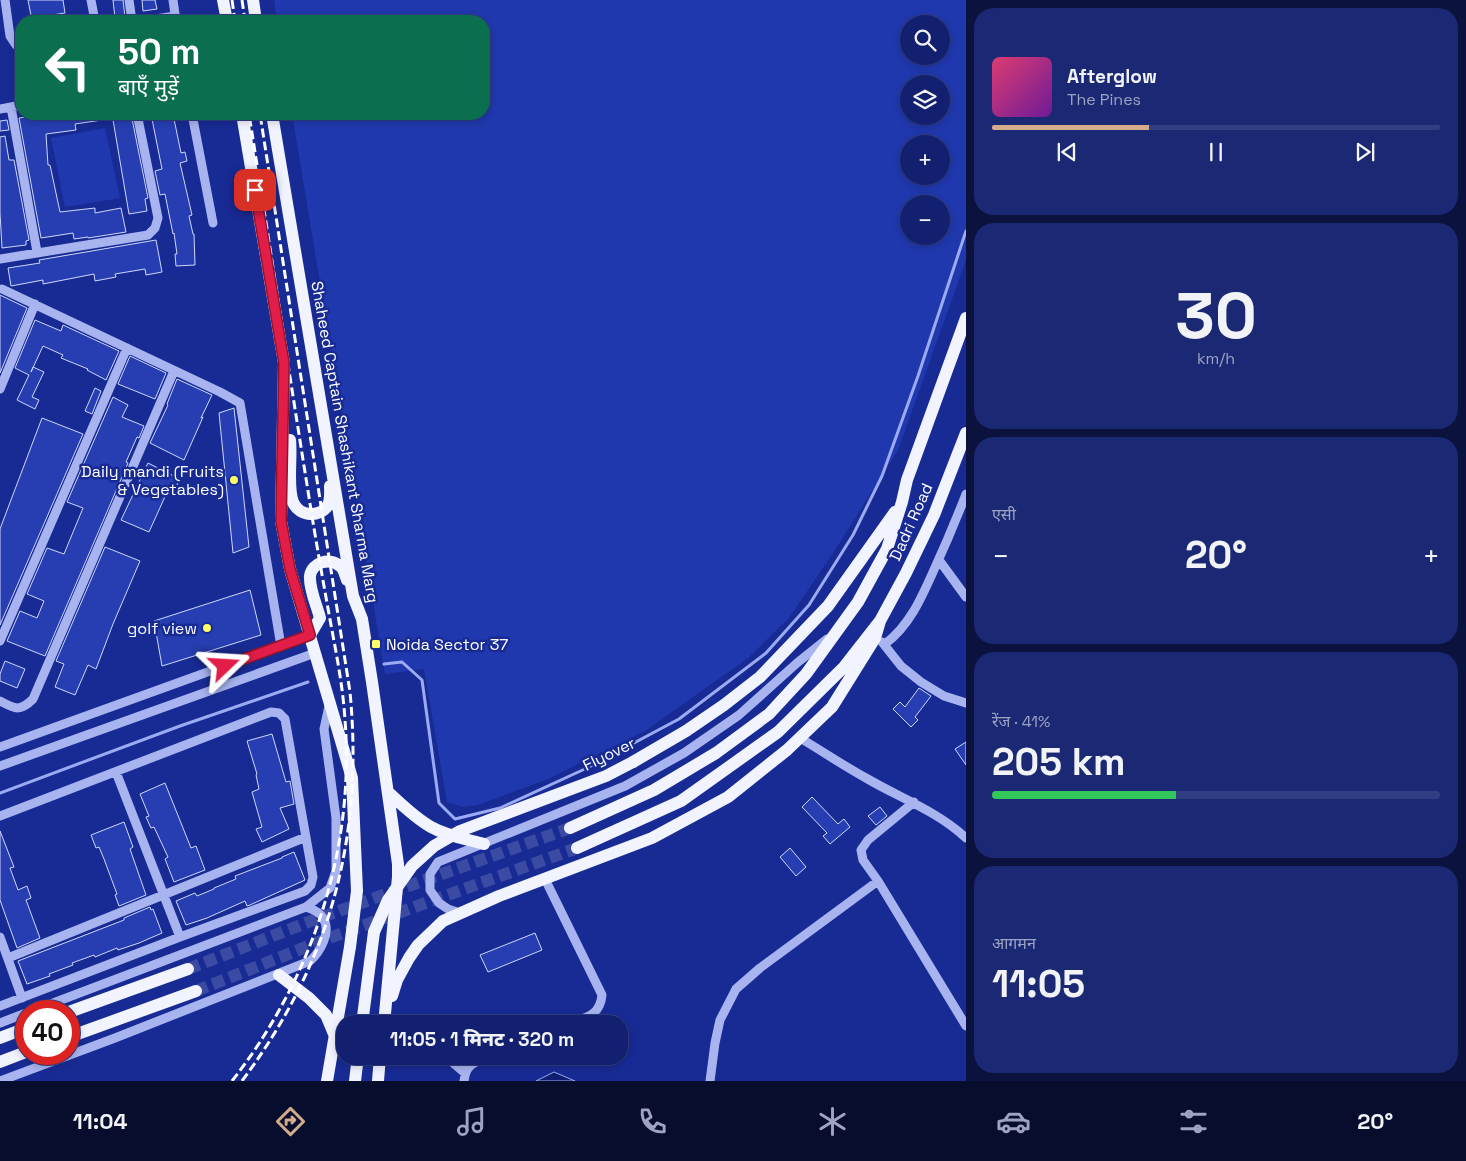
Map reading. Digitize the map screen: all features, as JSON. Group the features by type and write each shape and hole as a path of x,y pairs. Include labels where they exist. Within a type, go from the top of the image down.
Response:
{"main road":[{"path":"224,0 226,15"},
{"path":"253,0 255,15"},
{"path":"243,120 284,363 291,447 291,494 292,500 299,511 312,514 318,513 328,505 330,499 331,462"},
{"name":"Shaheed Captain Shashikant Sharma Marg","path":"273,120 353,596 362,619 397,855 398,878 384,1015"},
{"name":"Dadri Road","path":"570,828 654,790 723,747 769,714 806,674 858,602 887,549 907,480 966,318"},
{"path":"284,363 281,521 290,569 352,778 357,891 350,947 327,1081"},
{"name":"Dadri Road","path":"880,621 934,516 966,434"},
{"name":"Flyover","path":"363,1015 374,932 388,900 412,866 434,846 460,831 606,776 686,731 724,705 760,677 828,606 902,502"},
{"path":"310,635 320,618 310,583 311,572 314,567 324,561 335,562 343,569 353,596"},
{"path":"385,1015 397,980 418,945 442,921 545,878 652,838 728,797 787,750 832,707 880,641 880,621"},
{"path":"577,848 680,801 778,732 844,667 880,621"},
{"path":"388,792 430,827 448,835 484,844"},
{"path":"80,1008 188,969"},
{"path":"279,975 304,994 326,1015 334,1034"},
{"path":"80,1033 196,991"},
{"path":"0,1038 15,1032"},
{"path":"0,1062 15,1056"},
{"path":"355,1081 357,1065"},
{"path":"378,1081 379,1065"}],"street":[{"path":"5,0 10,36 15,44"},
{"path":"91,0 94,15"},
{"path":"128,0 131,15"},
{"path":"173,0 175,15"},
{"path":"0,109 15,106"},
{"path":"11,107 37,252"},
{"path":"0,259 148,235 155,228 158,218 138,120"},
{"path":"193,120 213,223"},
{"path":"2,289 220,392 240,404 281,646"},
{"path":"0,389 35,304"},
{"path":"0,641 127,348"},
{"path":"0,701 14,708 19,708 25,707 34,699 174,370"},
{"path":"966,494 939,560 912,616 896,636 880,641 901,666 921,682 944,696 966,703"},
{"path":"939,560 966,598"},
{"path":"460,913 448,909 439,903 430,890 430,874 438,862 624,786 684,753 739,714 797,663 836,633"},
{"path":"0,747 310,635"},
{"path":"0,766 315,653"},
{"path":"61,1000 306,907 330,888 336,871 336,818 324,729 330,703"},
{"path":"0,816 271,712 279,713 285,719 313,877 311,885 305,891 0,1006"},
{"path":"800,738 868,779 914,802 966,838"},
{"path":"116,772 180,937"},
{"path":"914,802 868,840 861,850 863,860 878,881 966,1026"},
{"path":"8,958 306,836"},
{"path":"545,878 602,995 601,1006 591,1015"},
{"path":"710,1081 720,1020 736,989 760,968 878,881"},
{"path":"0,1081 279,975 310,961 322,947 326,930 324,918 306,907"},
{"path":"0,937 22,998"},
{"path":"0,1023 15,1017"},
{"path":"453,1065 465,1077"},
{"path":"465,1077 467,1068 471,1065"}],"shaded area":[{"path":"274,0 966,0 966,260 898,450 835,550 789,618 748,658 645,731 548,779 478,805 463,807 447,802 424,669 385,674 293,120 490,120 490,15 276,15"},
{"path":"105,128 120,198 65,207 51,138"},
{"path":"554,1072 575,1081 536,1081"}],"building":[{"path":"28,0 63,0 65,13 31,15"},
{"path":"113,0 123,0 125,15 115,15"},
{"path":"142,0 155,0 157,9 143,11"},
{"path":"7,120 9,130 0,131 0,121"},
{"path":"19,120 102,120 75,124 76,130 46,134 48,165 50,165 60,212 95,208 95,213 121,208 126,232 74,239 73,233 41,238"},
{"path":"113,120 132,120 148,198 145,199 147,211 129,214"},
{"path":"152,120 174,120 181,153 185,152 187,161 180,163 192,215 189,216 194,234 195,265 176,266 175,254 177,254 174,233 165,194 160,195 155,171 162,169"},
{"path":"5,136 9,160 14,160 29,240 26,241 26,245 2,248 0,137"},
{"path":"156,240 162,272 146,275 145,269 115,274 116,277 95,281 94,274 43,284 43,280 11,286 8,268 40,263 39,260"},
{"path":"0,295 27,308 0,373"},
{"path":"35,320 61,331 63,325 119,351 106,380 88,369 61,358 63,355 43,346 33,367 44,372 32,397 39,400 35,409 17,400 29,375 15,368"},
{"path":"130,356 166,373 155,399 118,384"},
{"path":"177,379 212,395 184,460 150,443 168,405"},
{"path":"95,388 101,391 92,414 85,411"},
{"path":"113,397 128,405 122,417 144,426 126,462 128,463 45,656 7,641 20,611 37,618 44,601 27,594 47,548 64,554 83,508 67,502"},
{"name":"Daily mandi (Fruits & Vegetables)","path":"234,408 249,547 233,553 219,413"},
{"path":"42,418 83,434 0,625 0,529"},
{"path":"148,463 180,479 173,493 168,490 149,532 121,520"},
{"path":"105,547 140,561 96,669 88,665 75,695 55,687 64,664 56,661"},
{"name":"golf view","path":"250,590 261,635 162,666 154,621"},
{"path":"5,661 25,669 17,688 0,681 0,674"},
{"path":"919,688 931,696 915,717 918,720 911,727 893,709 900,702 905,707"},
{"path":"272,734 286,782 290,781 294,804 280,808 289,829 262,842 256,829 262,827 252,792 259,789 257,774 247,741"},
{"path":"966,742 966,765 955,749"},
{"path":"165,783 191,848 196,846 205,870 174,882 165,859 168,857 154,827 151,828 146,817 149,816 140,794"},
{"path":"812,797 838,824 844,819 850,827 830,844 823,836 827,833 802,807"},
{"path":"880,807 887,816 876,825 868,816"},
{"path":"124,822 133,847 130,849 146,895 119,906 115,895 117,894 104,859 99,847 96,848 91,835"},
{"path":"0,831 14,867 10,868 18,890 27,886 31,898 26,900 40,938 17,948 0,900"},
{"path":"790,848 806,867 796,876 780,857"},
{"path":"294,852 305,880 250,905 247,906 245,901 186,925 176,901 195,893 197,896 214,889 236,879 235,876"},
{"path":"150,907 151,910 153,909 162,933 118,950 117,948 95,957 94,955 72,963 73,965 49,974 50,976 27,984 18,961 124,920 124,918"},
{"path":"535,933 542,950 488,972 480,955"}],"waterway":[{"path":"384,664 402,662 422,680 439,803 455,819 500,808 587,768 679,719 766,653 809,605 853,535 882,476 918,376 966,231"},
{"path":"0,793 180,726 308,682"}],"tunnel":[{"path":"188,969 311,921 570,828"},
{"path":"196,991 321,941 577,848"}],"railway":[{"path":"232,0 234,15"},
{"path":"242,0 244,15"},
{"path":"232,1081 260,1042 285,1000 306,956 322,911 335,864 343,817 346,769 345,720 341,684 311,508 250,120"},
{"path":"242,1081 272,1036 298,991 319,945 334,897 345,848 351,798 353,746 350,692 261,120"}],"place":[{"name":"Daily mandi (Fruits & Vegetables)","path":"234,480"},
{"name":"golf view","path":"207,628"},
{"name":"Noida Sector 37","path":"376,644"}],"route":[{"path":"225,666 310,635 290,569 281,521 284,363 255,190"}]}
